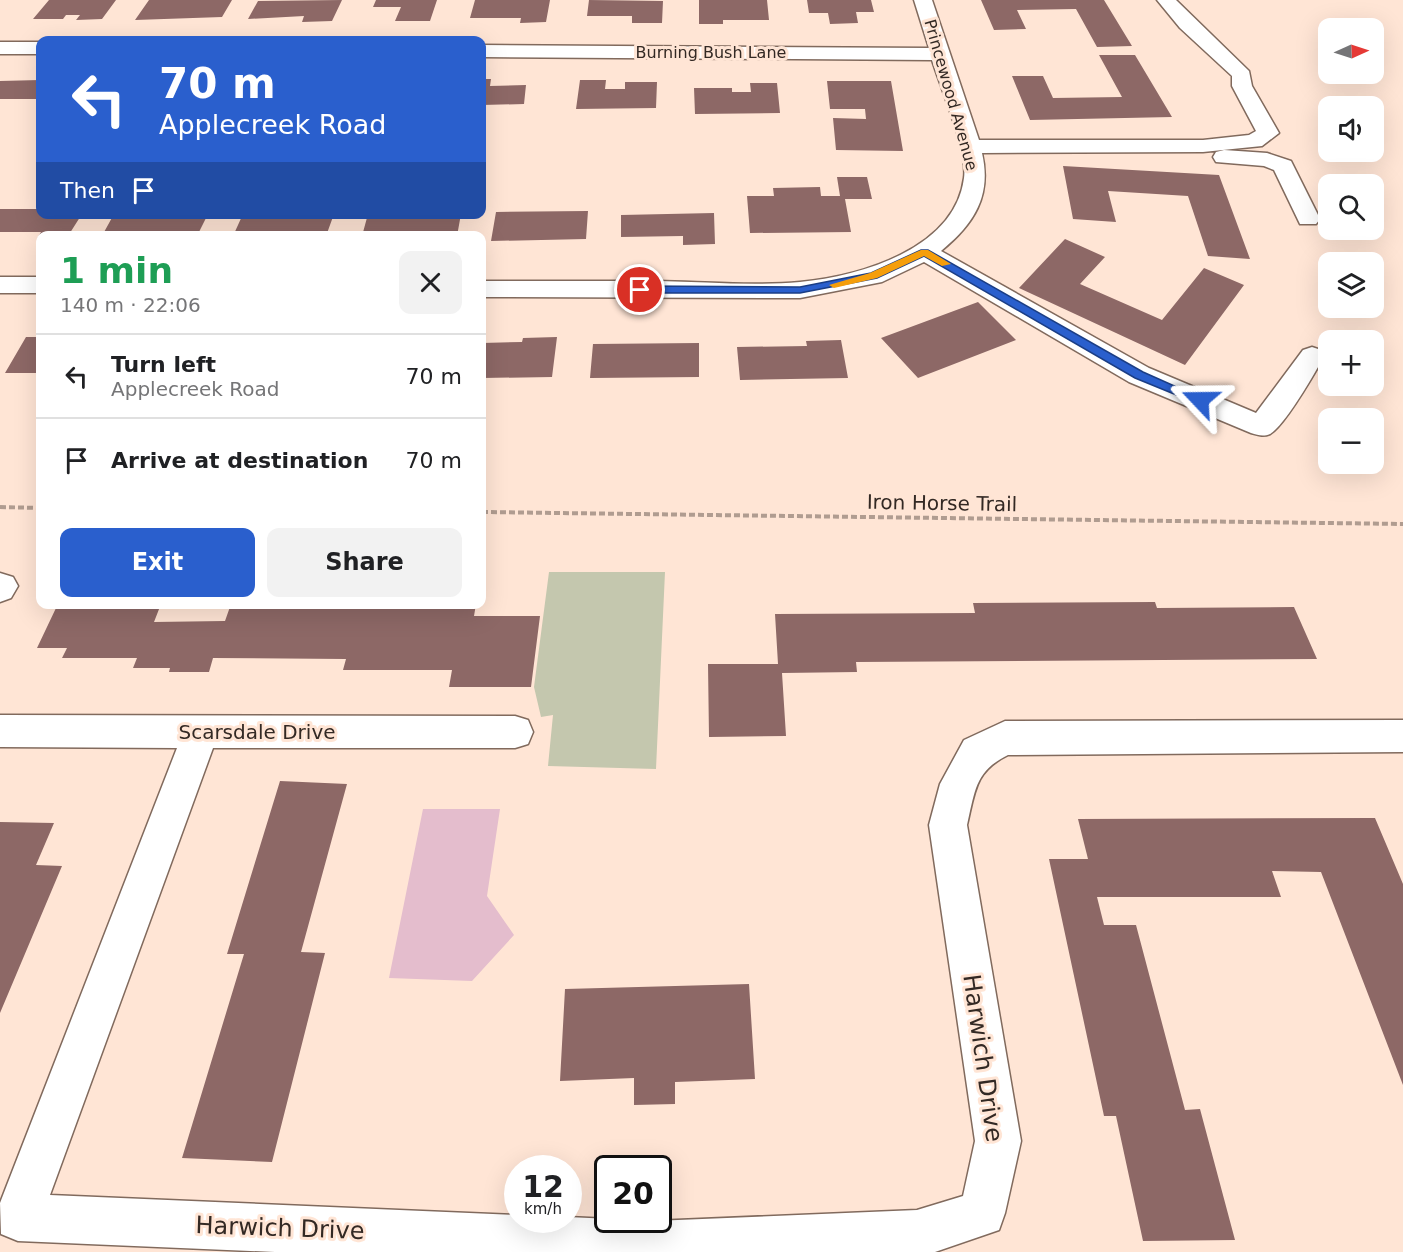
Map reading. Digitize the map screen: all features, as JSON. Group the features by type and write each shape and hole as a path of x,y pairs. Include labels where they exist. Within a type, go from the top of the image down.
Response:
{"street":[{"name":"Princewood Avenue","path":"486,289 800,290 838,285 900,266 925,252 945,236 963,214 972,195 976,176 972,153 923,0"},
{"path":"972,153 1203,146 1254,141 1268,133 1242,86 1242,75 1187,24 1166,0"},
{"path":"0,48 36,48"},
{"name":"Burning Bush Lane","path":"486,51 941,54"},
{"path":"972,153 1242,156 1267,160 1283,166 1308,219"},
{"path":"925,252 1139,375 1261,426 1282,401 1312,356"},
{"path":"0,285 36,285"},
{"name":"Scarsdale Drive","path":"0,731 514,732"},
{"name":"Harwich Drive","path":"201,731 18,1217 653,1248 917,1234 982,1213 998,1141 948,825 958,784 977,752 1005,738 1403,736"}],"path":[{"path":"0,507 36,508"},
{"name":"Iron Horse Trail","path":"486,512 1403,524"}],"green space":[{"path":"549,572 665,572 656,769 548,766 553,715 541,717 534,687"}],"shaded area":[{"path":"423,809 500,809 487,896 514,935 472,981 389,978"}],"building":[{"path":"49,0 116,0 102,19 76,20 80,15 66,15 63,19 33,19"},
{"path":"149,0 232,0 222,17 135,20"},
{"path":"342,0 332,21 302,22 304,16 248,19 258,1"},
{"path":"376,0 437,0 430,21 395,21 401,7 373,7"},
{"path":"475,0 550,0 546,22 520,23 521,18 470,18"},
{"path":"589,0 663,1 662,23 632,23 632,16 587,16"},
{"path":"699,0 767,0 769,20 723,20 723,24 699,24"},
{"path":"807,0 871,0 874,12 856,12 858,23 830,24 828,13 809,13"},
{"path":"981,0 1104,0 1132,46 1097,47 1076,9 1017,10 1026,29 994,30"},
{"path":"1099,55 1135,55 1172,117 1030,120 1012,76 1043,76 1053,98 1122,97"},
{"path":"486,79 491,79 490,86 526,85 524,104 486,105"},
{"path":"36,80 36,99 0,99 0,81"},
{"path":"580,80 606,80 605,89 625,89 625,82 657,82 656,108 576,109"},
{"path":"827,81 891,81 903,151 836,150 833,118 866,119 865,109 830,109"},
{"path":"750,83 777,83 780,113 695,114 694,88 732,88 732,92 751,92"},
{"path":"1063,166 1219,175 1250,259 1208,256 1188,196 1108,191 1116,222 1073,219"},
{"path":"837,177 867,177 872,199 845,199 851,232 750,233 747,196 774,196 773,188 820,187 821,196 840,196"},
{"path":"0,209 36,209 36,219 79,219 71,231 0,232"},
{"path":"588,211 586,239 491,241 496,212"},
{"path":"714,213 715,244 683,245 683,236 621,237 621,215"},
{"path":"111,219 206,219 200,231 105,231"},
{"path":"241,219 332,219 328,231 235,231"},
{"path":"367,219 460,219 458,231 363,231"},
{"path":"1065,239 1105,257 1080,284 1162,320 1204,268 1244,285 1185,365 1019,288"},
{"path":"978,302 1016,340 918,378 881,338"},
{"path":"26,337 36,337 36,373 5,373"},
{"path":"557,337 552,377 486,378 486,343 522,342 523,338"},
{"path":"841,340 848,378 740,380 737,347 807,346 806,341"},
{"path":"699,343 699,377 590,378 593,344"},
{"path":"1155,602 1157,608 1294,607 1317,659 856,662 857,672 782,673 786,736 709,737 708,664 778,664 775,614 975,613 973,603"},
{"path":"56,609 159,609 154,622 225,621 229,609 475,609 474,616 540,616 531,687 449,687 452,670 343,670 346,659 213,658 209,672 169,672 170,668 133,668 137,658 62,658 67,648 37,648"},
{"path":"280,781 347,784 301,952 325,953 272,1162 182,1158 244,954 227,954"},
{"path":"1375,818 1403,884 1403,1085 1321,872 1272,871 1281,897 1097,897 1104,925 1136,925 1185,1110 1200,1109 1235,1240 1143,1241 1116,1116 1104,1116 1049,859 1088,859 1078,819"},
{"path":"0,822 54,823 36,865 62,866 0,1013"},
{"path":"749,984 755,1079 675,1082 675,1104 634,1105 634,1078 560,1081 565,989"}],"slow traffic":[{"path":"834,285 873,276 900,266 925,252 946,264"}],"route":[{"path":"640,290 800,290 838,285 900,266 925,252 1139,375 1200,400"}]}
